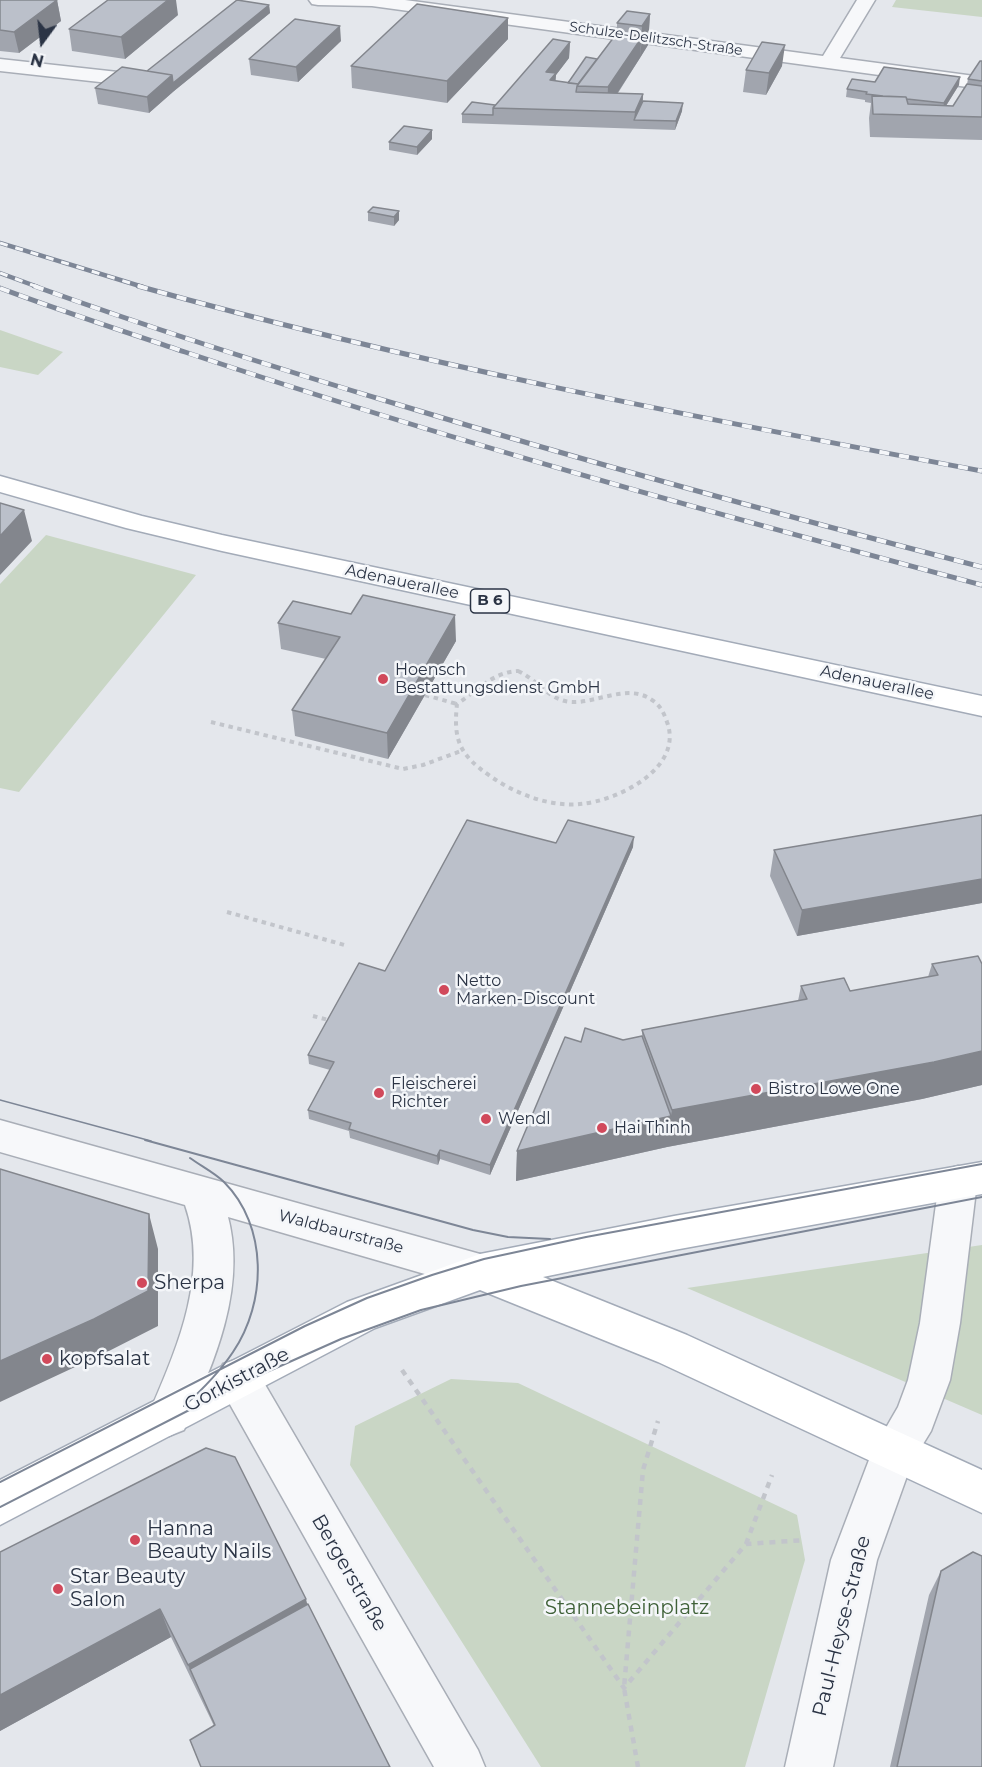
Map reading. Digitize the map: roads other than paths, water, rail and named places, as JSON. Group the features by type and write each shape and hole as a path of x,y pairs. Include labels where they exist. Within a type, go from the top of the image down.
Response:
{"main road":[{"name":"Adenauerallee","path":"0,484 135,522 222,543 982,706"},
{"path":"480,1272 674,1233 970,1180"},
{"path":"480,1272 579,1309 684,1354 982,1492"},
{"name":"Gorkistraße","path":"0,1503 361,1315 480,1272"}],"street":[{"name":"Schulze-Delitzsch-Straße","path":"318,0 369,0 982,83"},
{"path":"828,63 866,0"},
{"path":"654,39 665,24"},
{"path":"0,65 118,78"},
{"name":"Waldbaurstraße","path":"0,1136 480,1272"},
{"path":"894,1452 916,1417 929,1380 970,1180"},
{"path":"169,1416 212,1299 214,1253 211,1226 201,1194"},
{"name":"Bergerstraße","path":"238,1378 461,1767"},
{"name":"Paul-Heyse-Straße","path":"809,1767 854,1560 894,1452"}],"tram line":[{"path":"0,1100 151,1141"},
{"path":"145,1140 473,1230 508,1237 550,1239"},
{"path":"190,1158 224,1182 238,1200 249,1220 255,1242 258,1265 257,1288 252,1311 233,1352 220,1370"},
{"path":"220,1370 305,1326 367,1298 484,1259 586,1237 982,1164"},
{"path":"0,1507 240,1384 341,1339 421,1310 521,1286 982,1197"},
{"path":"0,1482 220,1370"},
{"path":"184,1406 220,1370"}],"railway":[{"path":"0,243 143,287"},
{"path":"0,273 38,287"},
{"path":"34,286 218,349 475,428 692,490 982,567"},
{"path":"138,286 452,365 663,410 982,471"},
{"path":"0,288 92,321 284,384 482,446 982,585"}],"place":[{"name":"Hoensch Bestattungsdienst GmbH","path":"383,679"},
{"name":"Netto Marken-Discount","path":"444,990"},
{"name":"Bistro Lowe One","path":"756,1089"},
{"name":"Fleischerei Richter","path":"379,1093"},
{"name":"Wendl","path":"486,1119"},
{"name":"Hai Thinh","path":"602,1128"},
{"name":"Sherpa","path":"142,1283"},
{"name":"kopfsalat","path":"47,1359"},
{"name":"Hanna Beauty Nails","path":"135,1540"},
{"name":"Star Beauty Salon","path":"58,1589"}],"park label":[{"name":"Stannebeinplatz","path":"627,1608"}]}
